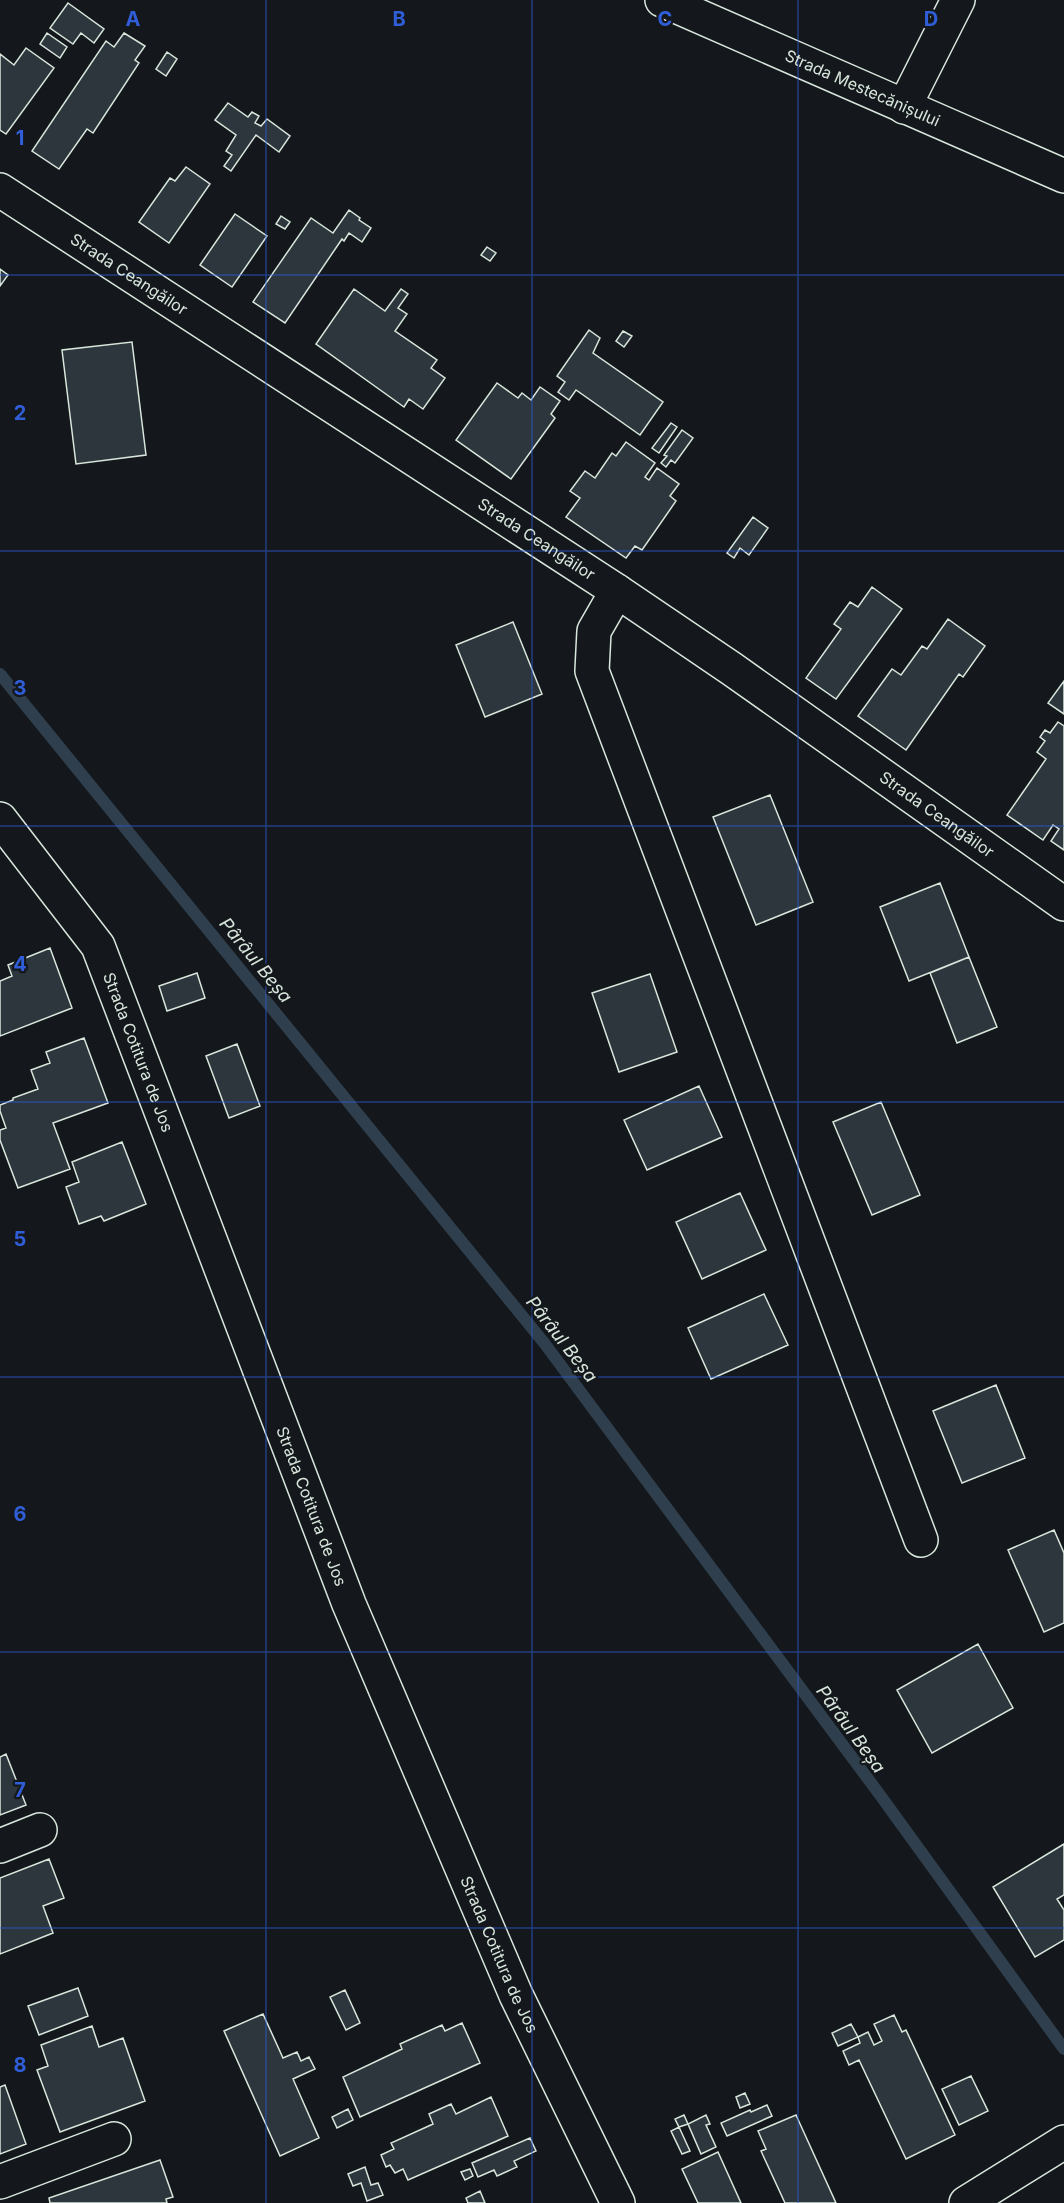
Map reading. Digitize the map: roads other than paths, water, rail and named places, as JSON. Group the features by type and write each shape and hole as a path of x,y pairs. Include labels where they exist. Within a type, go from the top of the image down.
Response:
{"street":[{"name":"Strada Mestecănișului","path":"662,0 1064,176"},
{"path":"904,107 958,0"},
{"name":"Strada Ceangăilor","path":"0,190 617,591 741,675 1064,904"},
{"path":"617,591 594,632 592,671 921,1540"},
{"name":"Strada Cotitura de Jos","path":"0,819 98,946 349,1604 516,1995 618,2203"},
{"path":"0,1846 40,1830"},
{"path":"0,2181 114,2139"},
{"path":"966,2203 1064,2142"}],"waterway":[{"name":"Pârâul Beșa","path":"0,674 545,1344 880,1795 1064,2049"}]}
